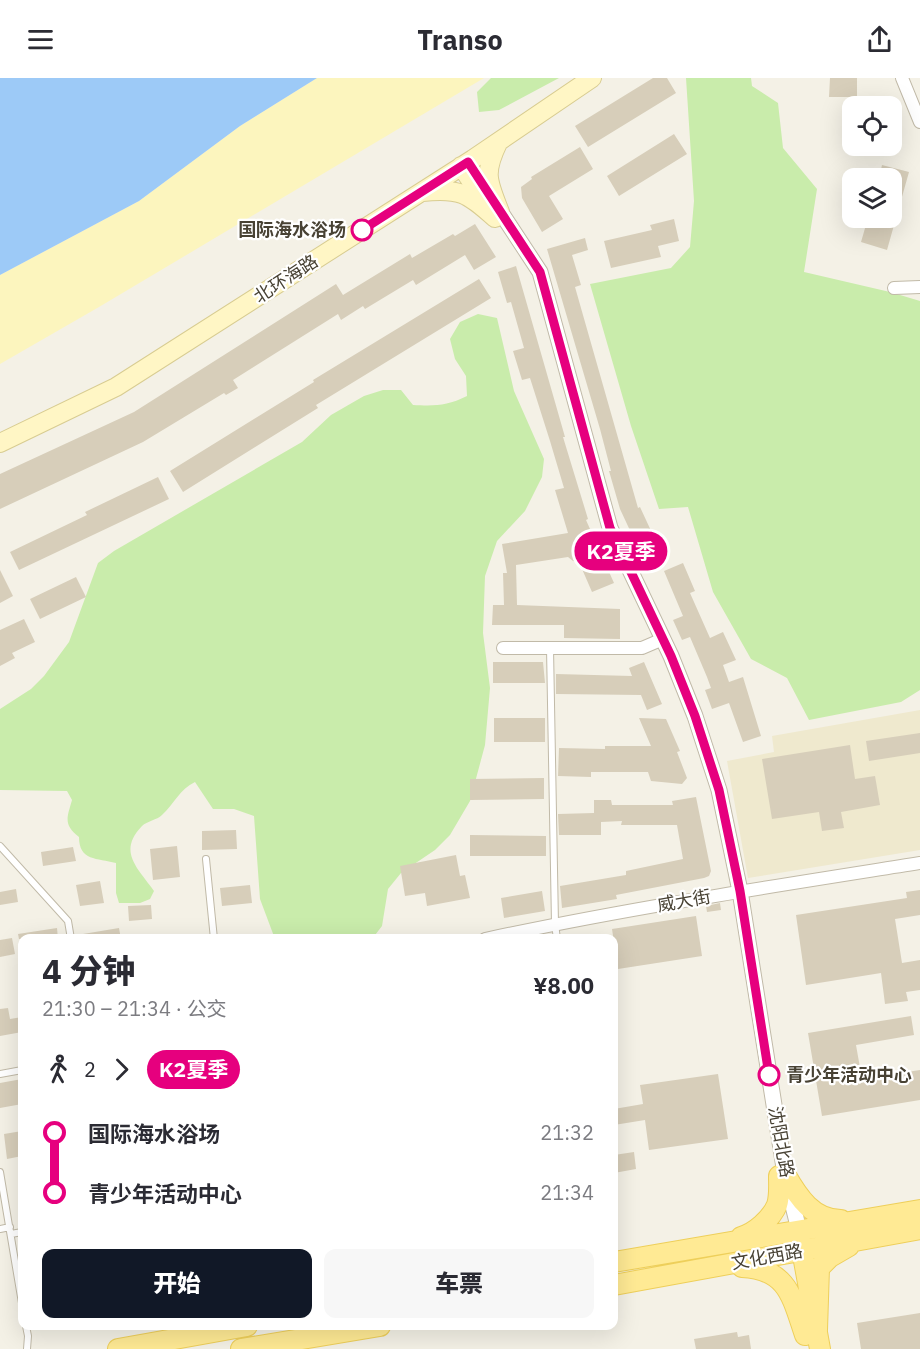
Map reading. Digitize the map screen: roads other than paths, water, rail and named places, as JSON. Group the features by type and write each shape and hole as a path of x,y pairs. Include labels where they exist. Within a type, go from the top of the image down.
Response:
{"main road":[{"name":"北环海路","path":"0,443 116,387 464,164 592,78"},
{"path":"498,141 489,162 489,184 498,215"},
{"name":"沈阳北路","path":"464,164 498,215"},
{"path":"419,193 442,190 458,192 471,197 498,215"},
{"path":"782,1175 798,1197 811,1209 829,1220 870,1228"},
{"path":"720,1244 752,1234 776,1208 782,1175"},
{"name":"文化西路","path":"618,1284 797,1252 920,1210"},
{"path":"812,1341 819,1268 830,1257 870,1228"},
{"name":"文化西路","path":"618,1261 794,1231 920,1229"},
{"name":"沈阳北路","path":"794,1231 812,1341"},
{"path":"721,1266 758,1268 773,1274 786,1285 812,1341"},
{"path":"118,1349 225,1330"},
{"path":"241,1349 356,1330"}],"street":[{"path":"902,78 920,122"},
{"name":"沈阳北路","path":"498,215 540,272 610,528 695,716 719,790 782,1175 794,1231"},
{"path":"894,288 920,287"},
{"path":"502,648 642,648 659,640"},
{"name":"威大街","path":"508,934 735,892 920,863"}],"lane":[{"path":"550,648 556,934"},
{"path":"0,846 68,921 70,934"},
{"path":"206,860 213,934"},
{"path":"0,1074 18,1071"},
{"path":"0,1172 18,1279"},
{"path":"0,1229 18,1232"},
{"path":"27,1330 27,1349"}],"water":[{"path":"0,78 317,78 240,126 139,201 0,275"}],"place":[{"name":"国际海水浴场","path":"362,230"},
{"name":"青少年活动中心","path":"769,1075"}]}
